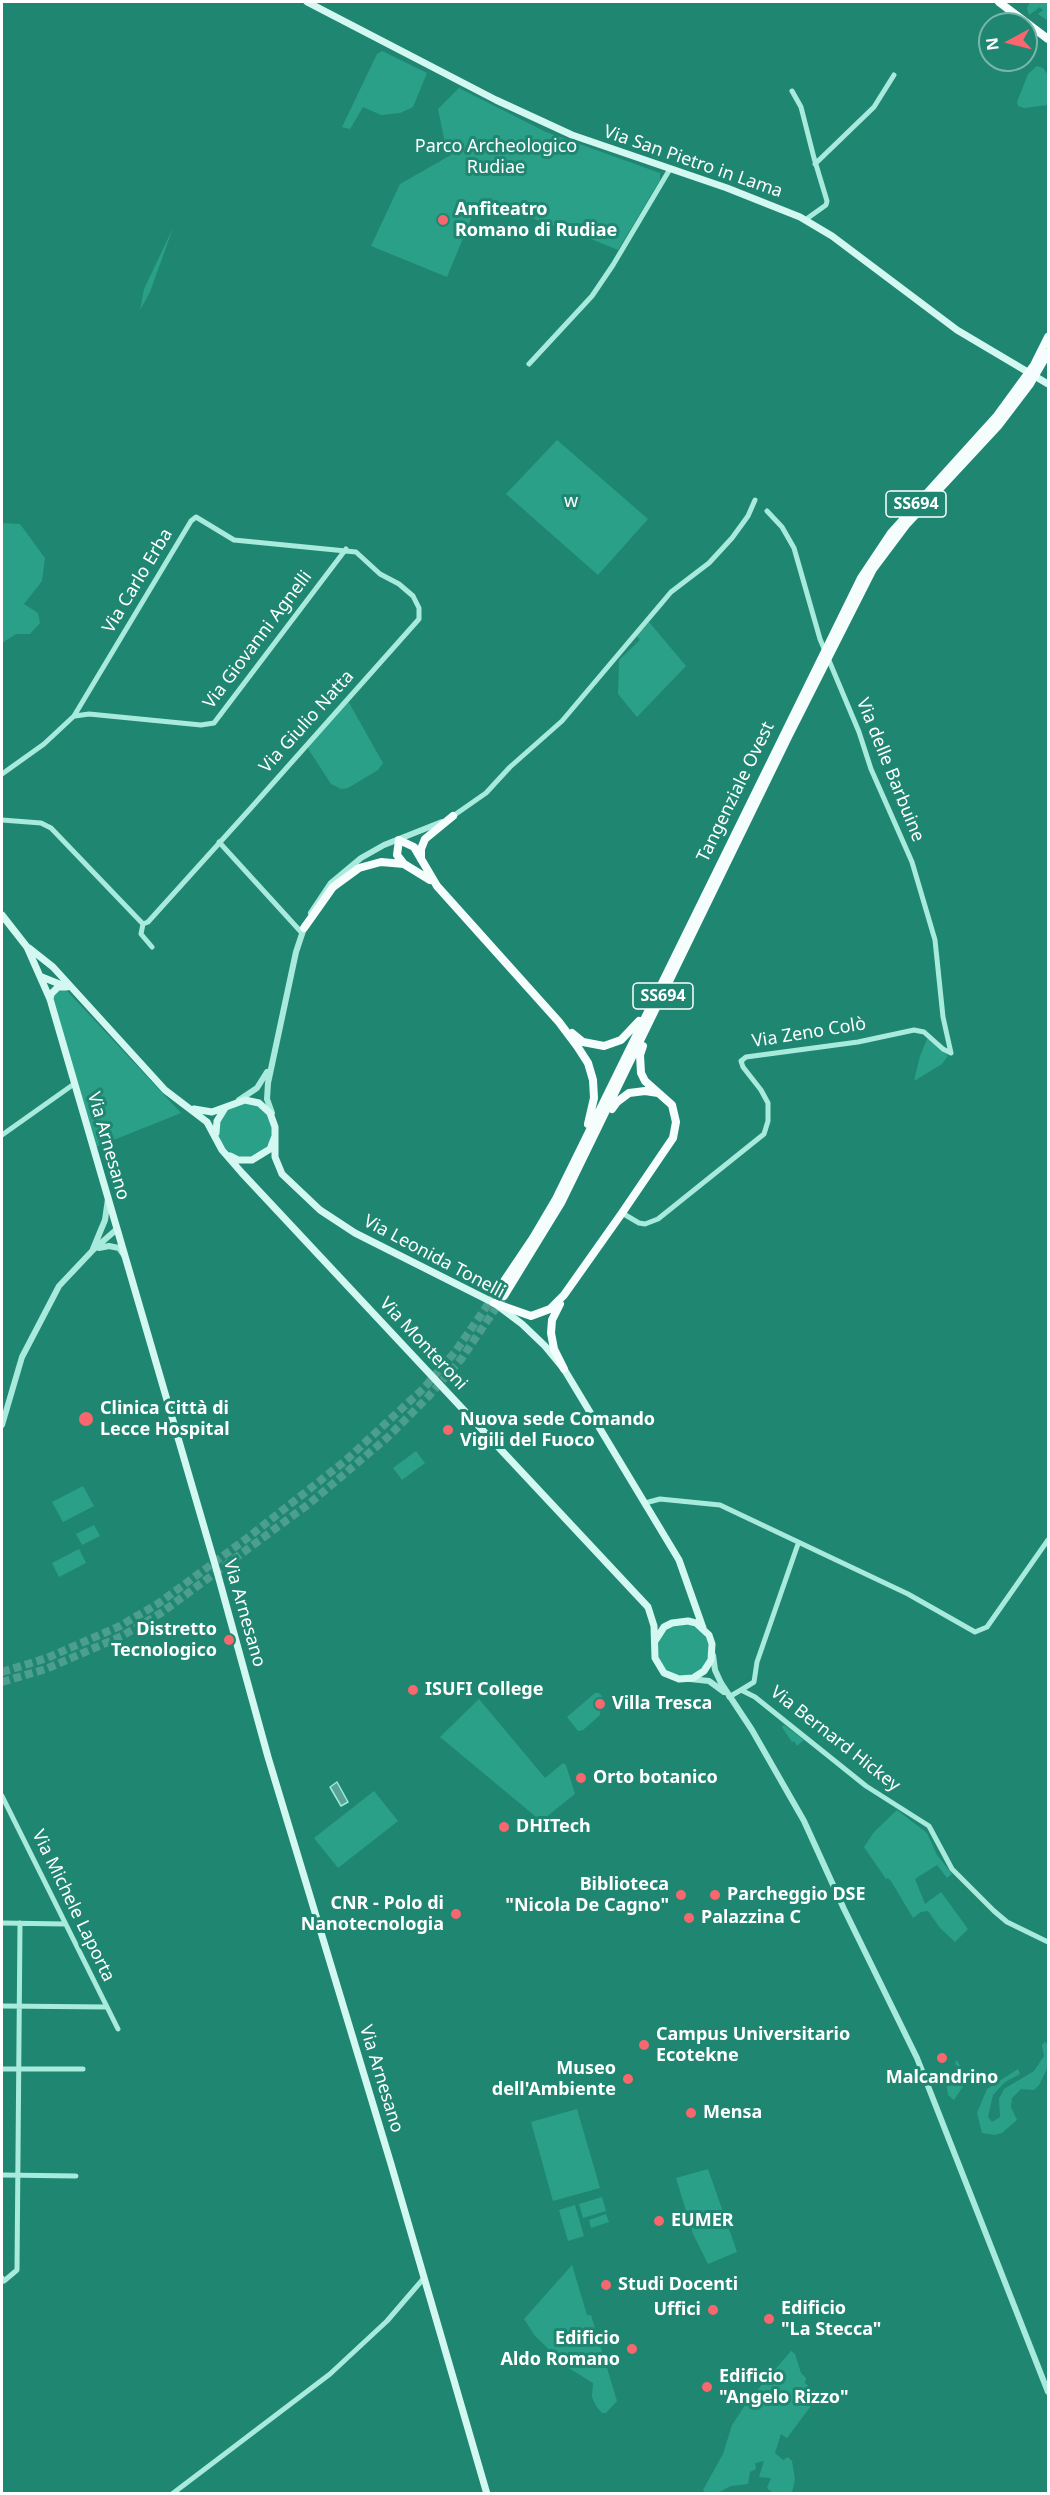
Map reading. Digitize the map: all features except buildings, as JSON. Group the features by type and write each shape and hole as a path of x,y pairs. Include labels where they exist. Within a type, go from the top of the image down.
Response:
{"highway":[{"path":"999,2 1048,38"},
{"name":"Tangenziale Ovest","path":"673,968 556,1198 501,1293 544,1233 581,1164 673,968 809,689 848,602 876,553 909,512 996,417 1028,374 1048,338"},
{"name":"Tangenziale Ovest","path":"809,689 858,597 884,554 923,506 998,426 1030,384 1048,353"},
{"path":"423,866 421,855 425,839 453,816"},
{"path":"437,886 404,864 397,855 399,840 414,847 423,866 437,886 559,1022 588,1063 593,1080 594,1098 591,1116 556,1198"},
{"path":"303,931 333,887 350,873 381,862 404,864"},
{"path":"559,1022 576,1037 594,1045 604,1046 621,1040 637,1023 665,970 673,968 674,980 640,1055 641,1073 672,1105 676,1122 673,1138 564,1295 552,1320 551,1333 554,1349 564,1369"},
{"path":"581,1164 586,1160 617,1102 636,1091 659,1094"},
{"path":"494,1303 531,1316 550,1309 564,1295"}],"main road":[{"name":"Via San Pietro in Lama","path":"307,2 572,135 771,204 805,220 832,236 957,330 1048,384"},
{"name":"Via Monteroni","path":"2,915 27,946 58,973 165,1090 207,1122 226,1153 648,1607 653,1619 655,1641 653,1649 658,1666 672,1677 687,1680"},
{"name":"Via Monteroni","path":"27,946 50,999"},
{"path":"42,977 48,972 58,973"},
{"name":"Via Monteroni","path":"42,977 70,988"},
{"path":"50,999 51,994 58,987 70,988"},
{"name":"Via Arnesano","path":"50,999 216,1568 268,1757 487,2493"},
{"name":"Via Monteroni","path":"186,1106 208,1113 237,1101"},
{"path":"226,1153 238,1160 259,1158 270,1149 275,1136 274,1120 270,1113 259,1103 237,1101"},
{"path":"216,1135 217,1121 227,1106"},
{"name":"Via Leonida Tonelli","path":"275,1136 275,1157 278,1166 291,1184 320,1210 354,1233 494,1303 537,1337 564,1369 679,1560 704,1628"},
{"path":"655,1641 664,1627 672,1623 688,1621 704,1628 712,1644 712,1654 704,1671 687,1680"}],"street":[{"path":"816,164 874,106 894,75"},
{"path":"792,91 801,107 827,201 826,205 805,220"},
{"path":"529,364 592,296 613,266 670,169"},
{"path":"274,1120 267,1091 272,1060 303,931 314,906 344,870 368,853 453,816 486,794 510,767 562,722 671,592 709,563 732,538 748,516 755,500"},
{"name":"Via delle Barbuine","path":"767,511 782,526 794,548 820,639 860,732 871,769 912,862 934,940 943,1017 951,1053"},
{"name":"Via Carlo Erba","path":"2,774 44,744 74,716 193,518 199,518 234,540 346,549"},
{"name":"Via Giovanni Agnelli","path":"74,716 89,714 201,725 214,723 346,549"},
{"name":"Via Giulio Natta","path":"143,924 148,922 418,619 419,608 406,589 380,574 363,556 346,549"},
{"path":"2,820 46,824 143,924 141,934 152,947"},
{"path":"219,842 303,931"},
{"name":"Via Zeno Colò","path":"622,1213 639,1223 645,1224 658,1219 764,1134 768,1121 768,1103 743,1067 741,1061 746,1057 858,1042 914,1029 924,1032 945,1051 951,1053"},
{"path":"237,1101 257,1088 272,1060"},
{"path":"2,1135 74,1084"},
{"path":"93,1250 105,1220 108,1197"},
{"path":"2,1425 22,1357 59,1286 93,1250 117,1229"},
{"path":"93,1250 108,1246 119,1248 125,1256"},
{"path":"645,1503 660,1499 713,1503 908,1594 975,1632 987,1627 1048,1540"},
{"path":"741,1690 754,1682 757,1662 798,1544"},
{"path":"712,1654 715,1670 728,1696 752,1730 804,1821 852,1928 918,2058 1048,2392"},
{"path":"687,1680 709,1681 728,1696"},
{"name":"Via Bernard Hickey","path":"728,1696 741,1690 755,1697 866,1786 929,1826 952,1869 1007,1922 1048,1942"},
{"name":"Via Michele Laporta","path":"2,1796 118,2029"},
{"path":"2,1923 65,1924"},
{"path":"2,2278 4,2281 17,2270 20,1923"},
{"path":"2,2006 107,2007"},
{"path":"2,2069 83,2069"},
{"path":"2,2175 76,2176"},
{"path":"172,2493 330,2374 387,2321 424,2278"}],"green space":[{"path":"1030,2 1048,2 1048,21 1038,14 1043,10 1040,7 1033,12 1028,12 1027,8"},
{"path":"382,51 427,73 413,107 400,113 381,115 363,107 350,129 342,127 377,54"},
{"path":"1038,66 1043,68 1048,75 1048,105 1024,108 1018,106 1017,102 1028,74 1038,72"},
{"name":"Parco Archeologico Rudiae","path":"459,88 546,132 660,173 660,180 618,250 574,232 574,230 559,225 557,227 483,201 473,214 447,277 371,246 400,184 451,155 445,143 438,109"},
{"path":"173,228 150,292 140,310 144,289"},
{"name":"w","path":"557,440 648,519 598,575 506,494"},
{"path":"2,523 20,524 45,558 42,581 24,604 38,613 40,623 30,634 16,634 2,643"},
{"path":"649,622 686,666 637,717 618,694 619,660 640,640 637,636"},
{"path":"348,701 383,763 378,770 348,788 341,789 331,784 307,747"},
{"path":"64,989 181,1113 96,1147 54,1006 53,995 56,991"},
{"path":"928,1037 948,1056 942,1064 914,1081 920,1056"},
{"path":"245,1103 255,1105 264,1111 270,1120 272,1130 270,1140 264,1149 255,1155 245,1157 235,1155 226,1149 220,1140 218,1130 220,1120 226,1111 235,1105"},
{"path":"416,1451 425,1463 402,1480 393,1468"},
{"path":"83,1486 94,1506 63,1522 52,1502"},
{"path":"94,1525 100,1536 82,1545 76,1534"},
{"path":"79,1549 86,1563 59,1577 52,1563"},
{"path":"678,1624 688,1624 702,1631 709,1650 702,1669 688,1676 678,1676 668,1672 661,1665 657,1655 657,1645 661,1635 668,1628"},
{"path":"595,1693 602,1696 600,1715 583,1730 578,1731 567,1717"},
{"path":"479,1699 545,1778 563,1763 566,1765 575,1794 541,1821 440,1737"},
{"path":"784,1725 804,1740 797,1746 782,1727"},
{"path":"374,1791 398,1821 338,1868 314,1838"},
{"path":"897,1810 927,1833 937,1855 952,1874 947,1878 937,1865 915,1879 925,1904 941,1892 968,1929 955,1942 940,1928 928,1911 921,1912 913,1918 891,1881 886,1879 864,1847 874,1832"},
{"path":"1045,2042 1048,2045 1048,2067 1039,2085 1034,2090 1021,2089 1012,2098 1011,2107 1017,2120 1002,2133 995,2135 982,2133 977,2113 987,2089 1018,2069 1020,2074 1005,2082 993,2095 988,2117 992,2122 1000,2117 999,2099 1004,2089 1034,2071 1044,2056 1042,2045"},
{"path":"957,2060 967,2080 954,2100 948,2095 946,2079 961,2075 955,2062"},
{"path":"577,2109 600,2188 553,2201 531,2122"},
{"path":"708,2169 737,2252 708,2264 693,2234 676,2178"},
{"path":"602,2197 606,2211 583,2218 579,2204"},
{"path":"575,2205 584,2236 568,2241 559,2210"},
{"path":"606,2214 609,2222 591,2228 589,2220"},
{"path":"572,2265 587,2315 591,2315 617,2401 606,2413 602,2413 592,2397 593,2383 567,2367 535,2336 524,2319"},
{"path":"791,2351 795,2354 801,2373 806,2378 805,2383 819,2395 787,2438 781,2434 775,2453 783,2460 788,2457 792,2461 795,2480 792,2492 773,2493 767,2488 771,2478 759,2477 764,2461 755,2463 756,2469 750,2472 748,2484 731,2486 717,2493 706,2493 703,2490 723,2454 732,2425 747,2402"}],"water":[{"path":"337,1782 348,1802 341,1806 330,1787"}],"tunnel":[{"path":"2,1672 47,1658 120,1626 159,1603 246,1539 345,1461 424,1388 455,1352 498,1290"},
{"path":"2,1682 46,1669 122,1636 161,1613 310,1503 388,1437 428,1397 462,1358 502,1299"}],"place":[{"name":"Anfiteatro Romano di Rudiae","path":"443,220"},
{"name":"Clinica Città di Lecce Hospital","path":"86,1419"},
{"name":"Nuova sede Comando Vigili del Fuoco","path":"448,1430"},
{"name":"Distretto Tecnologico","path":"229,1640"},
{"name":"ISUFI College","path":"413,1690"},
{"name":"Villa Tresca","path":"600,1704"},
{"name":"Orto botanico","path":"581,1778"},
{"name":"DHITech","path":"504,1827"},
{"name":"Biblioteca \"Nicola De Cagno\"","path":"681,1895"},
{"name":"Parcheggio DSE","path":"715,1895"},
{"name":"CNR - Polo di Nanotecnologia","path":"456,1914"},
{"name":"Palazzina C","path":"689,1918"},
{"name":"Campus Universitario Ecotekne","path":"644,2045"},
{"name":"Malcandrino","path":"942,2058"},
{"name":"Museo dell'Ambiente","path":"628,2079"},
{"name":"Mensa","path":"691,2113"},
{"name":"EUMER","path":"659,2221"},
{"name":"Studi Docenti","path":"606,2285"},
{"name":"Uffici","path":"713,2310"},
{"name":"Edificio \"La Stecca\"","path":"769,2319"},
{"name":"Edificio Aldo Romano","path":"632,2349"},
{"name":"Edificio \"Angelo Rizzo\"","path":"707,2387"}]}
